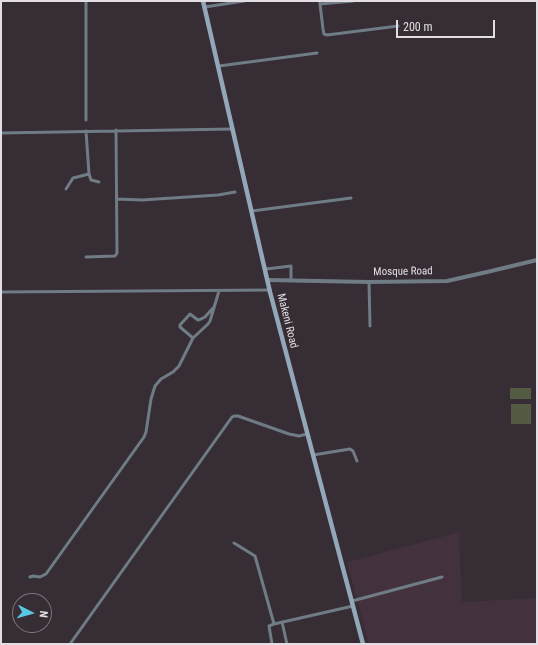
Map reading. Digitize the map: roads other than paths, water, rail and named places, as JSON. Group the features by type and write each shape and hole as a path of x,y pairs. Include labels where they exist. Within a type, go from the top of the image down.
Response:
{"main road":[{"name":"Makeni Road","path":"203,1 270,290 363,644"}],"street":[{"path":"86,1 86,120"},
{"path":"205,7 244,1"},
{"path":"353,1 320,3 324,34 327,35 398,26"},
{"path":"219,66 317,53"},
{"path":"1,133 233,129"},
{"path":"86,257 108,257 116,255 116,130"},
{"path":"86,131 89,174 91,180 99,182"},
{"path":"66,189 73,178 89,174"},
{"path":"117,199 142,200 218,195 235,192"},
{"path":"252,211 351,198"},
{"name":"Mosque Road","path":"268,280 369,282 446,281 537,260"},
{"path":"266,269 291,266 291,280"},
{"path":"369,282 370,326"},
{"path":"1,292 270,290"},
{"path":"30,577 40,577 46,574 144,437 151,399 156,386 161,378 173,372 180,366 193,338 210,321 219,291"},
{"path":"193,338 180,327 180,325 190,314 198,320 205,317 215,305"},
{"path":"70,644 232,417 238,416 289,434 299,436 307,434"},
{"path":"313,455 350,450 353,451 357,461"},
{"path":"234,543 255,556 274,624"},
{"path":"272,644 268,626 442,577"},
{"path":"282,622 287,644"}]}
